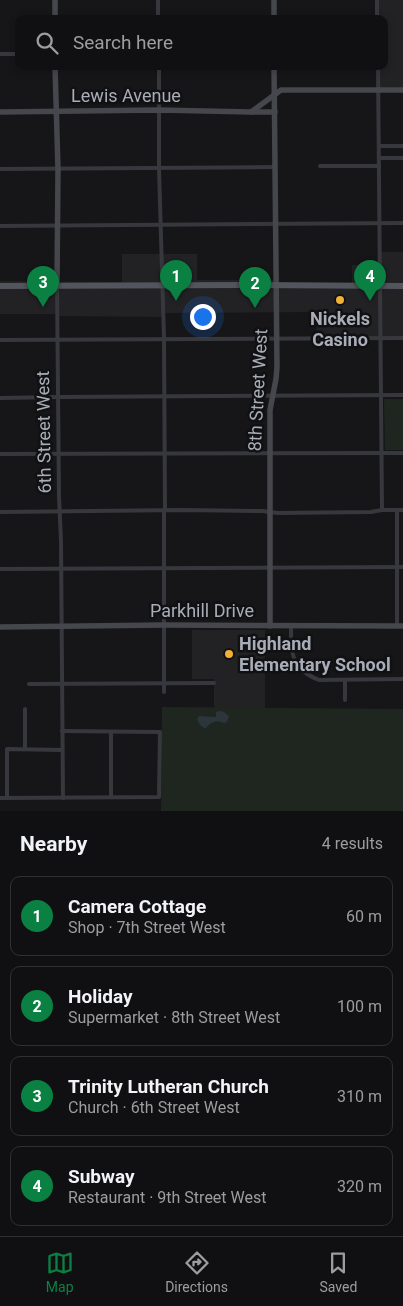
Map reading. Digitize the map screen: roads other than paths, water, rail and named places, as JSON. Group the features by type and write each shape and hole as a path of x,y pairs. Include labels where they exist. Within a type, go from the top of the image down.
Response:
{"main road":[{"path":"0,286 403,286"}],"street":[{"path":"55,0 55,15"},
{"path":"158,0 158,15"},
{"path":"274,0 274,15"},
{"path":"377,0 377,15"},
{"path":"0,54 15,54"},
{"name":"6th Street West","path":"55,70 58,169 58,454 62,569 63,798"},
{"path":"159,70 159,168 165,397 164,692"},
{"name":"8th Street West","path":"270,626 270,410 276,379 277,338 274,70"},
{"path":"378,70 382,510"},
{"path":"251,112 281,90 403,90"},
{"name":"Lewis Avenue","path":"0,112 159,110 275,112"},
{"path":"379,146 403,146"},
{"path":"379,158 403,158"},
{"path":"320,166 379,166"},
{"path":"0,169 275,167"},
{"path":"0,226 403,223"},
{"path":"0,340 403,338"},
{"path":"0,398 403,395"},
{"path":"0,454 403,453"},
{"path":"0,512 262,510 278,513 403,510"},
{"path":"397,510 400,626"},
{"path":"0,569 403,567"},
{"path":"291,626 292,653 297,664 307,675 320,680 403,679"},
{"name":"Parkhill Drive","path":"0,627 400,626"},
{"path":"345,680 345,700"},
{"path":"29,684 214,683"},
{"path":"25,709 25,749"},
{"path":"0,798 159,797 160,732 62,731"},
{"path":"111,732 111,797"},
{"path":"7,798 7,749 62,750"}],"place":[{"name":"Nickels Casino","path":"340,300"},
{"name":"Camera Cottage","path":"176,301"},
{"name":"Subway","path":"370,301"},
{"name":"Trinity Lutheran Church","path":"43,307"},
{"name":"Holiday","path":"255,308"},
{"name":"Highland Elementary School","path":"229,654"}]}
